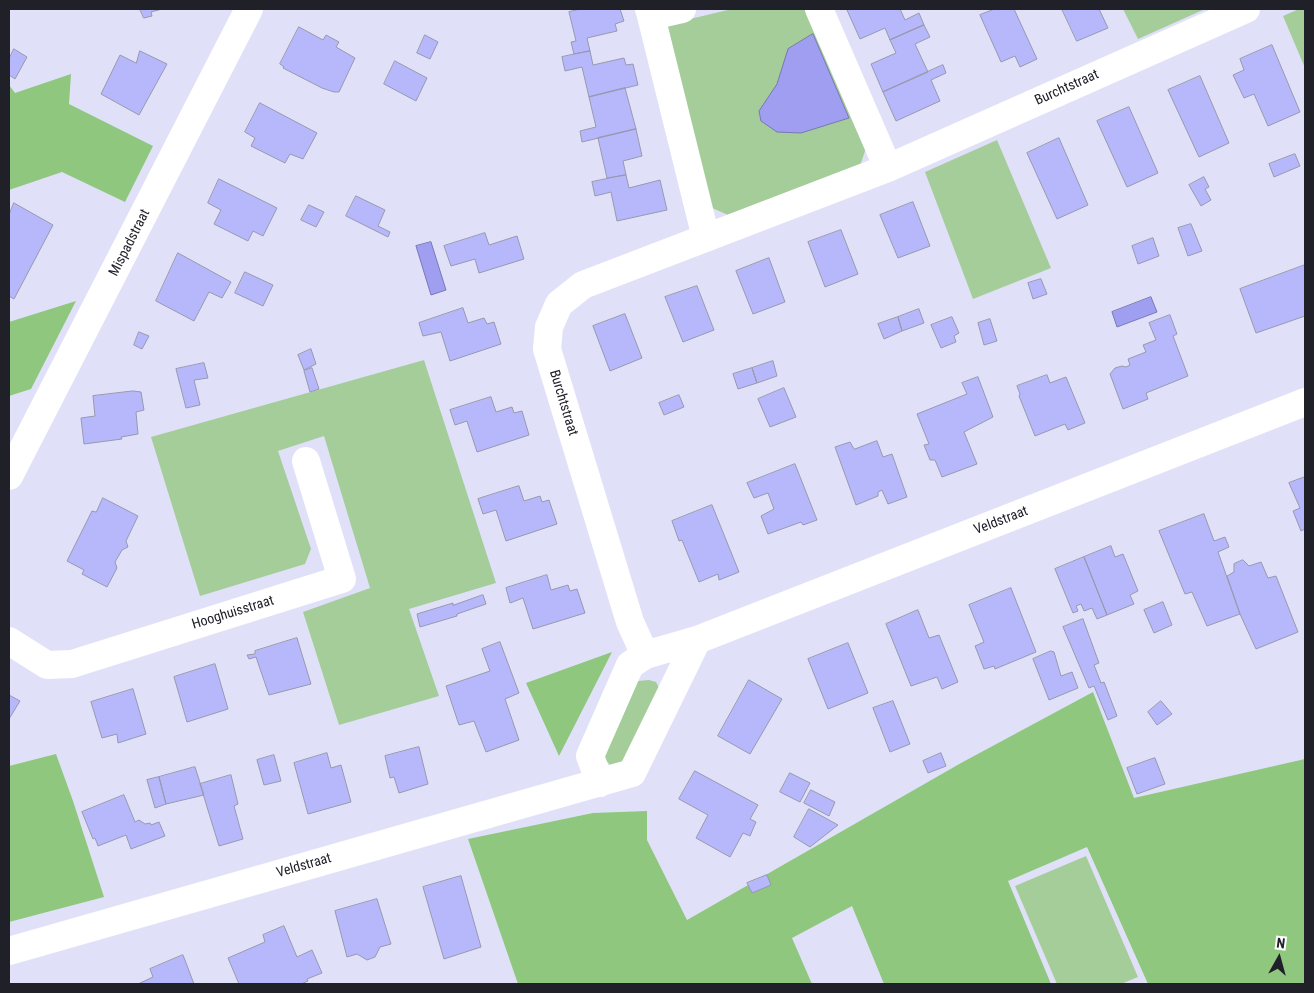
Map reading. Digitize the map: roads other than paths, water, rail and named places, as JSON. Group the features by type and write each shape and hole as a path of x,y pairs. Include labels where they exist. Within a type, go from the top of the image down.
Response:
{"street":[{"name":"Mispadstraat","path":"9,476 249,9"},
{"path":"682,9 650,12 706,238"},
{"path":"819,9 888,168"},
{"name":"Burchtstraat","path":"645,655 630,622 547,349 549,327 558,304 583,285 888,168 1246,9"},
{"name":"Veldstraat","path":"600,783 590,756 630,665 645,655 698,640 1305,402"},
{"name":"Hooghuisstraat","path":"9,641 47,665 72,664 342,579 306,461"},
{"name":"Veldstraat","path":"9,951 632,773 698,640"}],"water":[{"path":"813,34 849,118 801,133 777,132 761,121 759,111 777,84 788,49"},
{"path":"431,242 446,290 431,295 416,246"},
{"path":"1151,297 1157,312 1117,327 1112,312"}]}
